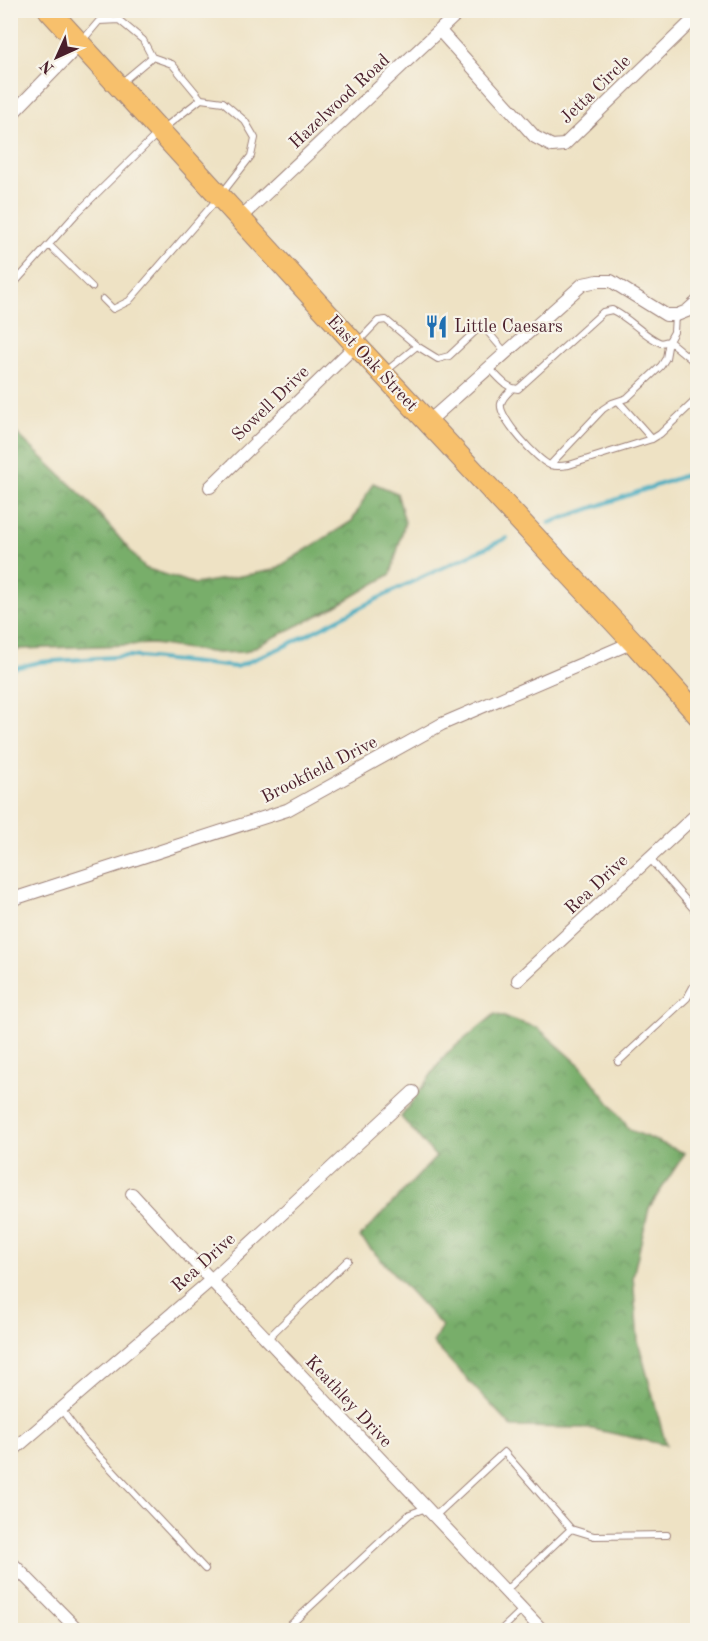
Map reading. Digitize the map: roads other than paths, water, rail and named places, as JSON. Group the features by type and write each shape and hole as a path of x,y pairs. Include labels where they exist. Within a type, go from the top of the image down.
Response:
{"highway":[{"name":"East Oak Street","path":"49,10 698,714"}],"street":[{"name":"Hazelwood Road","path":"240,218 461,10"},
{"name":"Jetta Circle","path":"440,31 535,137 552,146 564,145 698,15"},
{"path":"10,116 79,45"},
{"path":"428,422 583,284 611,281 666,315 687,311 698,301"},
{"name":"Sowell Drive","path":"210,487 356,345"},
{"name":"Brookfield Drive","path":"10,900 286,810 442,724 633,642"},
{"name":"Rea Drive","path":"518,980 698,813"},
{"name":"Rea Drive","path":"10,1453 211,1281 413,1092"},
{"name":"Keathley Drive","path":"132,1194 211,1281 542,1630"},
{"path":"10,1561 78,1630"}],"lane":[{"path":"79,45 99,21 119,20 143,40 152,57 172,64 201,99 223,102 245,121 255,138 251,156 220,196 129,301 113,309 103,299"},
{"path":"118,86 152,57"},
{"path":"10,288 77,213 160,131 201,99"},
{"path":"49,246 92,287"},
{"path":"489,367 512,389 518,389 603,312 612,310 622,314 649,338 661,343 669,340"},
{"path":"550,465 603,409 627,398 661,366 666,358 669,340 674,332 675,315"},
{"path":"356,345 383,319 417,346 438,358 449,356 482,325 505,352"},
{"path":"669,340 698,365"},
{"path":"383,374 417,346"},
{"path":"512,389 501,404 501,412 506,422 541,459 550,465 569,465 652,439 698,398"},
{"path":"619,402 652,439"},
{"path":"650,859 698,914"},
{"path":"618,1062 687,998 698,978"},
{"path":"266,1339 348,1260"},
{"path":"61,1409 83,1439 205,1569"},
{"path":"285,1630 410,1514 430,1512 504,1452 571,1528 594,1536 667,1535"},
{"path":"504,1591 571,1528"},
{"path":"501,1630 522,1610"}],"waterway":[{"path":"549,523 698,471"},
{"path":"10,669 40,662 130,656 236,667 285,646 401,587 507,538"}],"place":[{"name":"Little Caesars","path":"436,326"}]}
